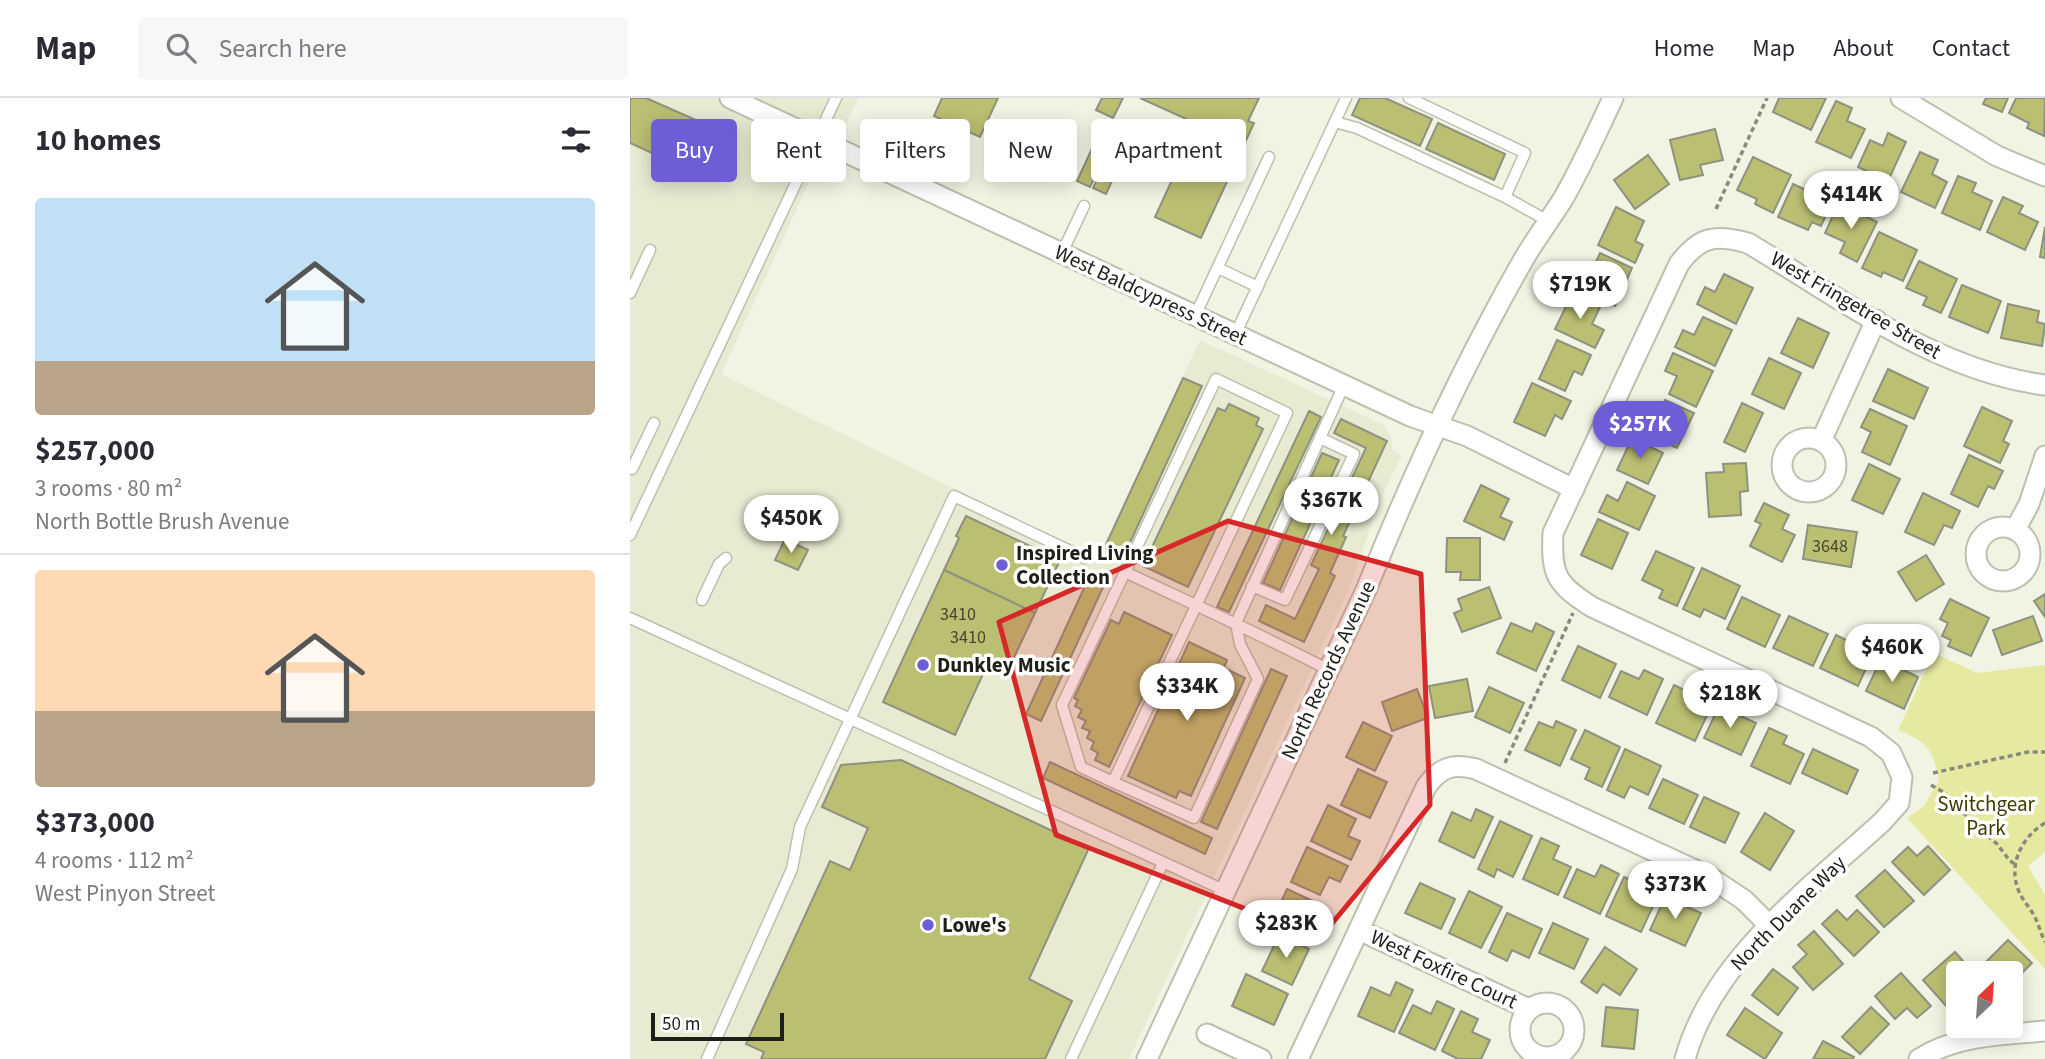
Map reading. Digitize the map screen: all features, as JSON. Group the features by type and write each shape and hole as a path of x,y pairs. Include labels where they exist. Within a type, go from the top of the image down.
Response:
{"street":[{"name":"West Baldcypress Street","path":"730,98 775,119"},
{"name":"North Records Avenue","path":"1147,1059 1366,590 1397,513 1438,426 1520,268 1588,150 1613,98"},
{"path":"1901,98 1997,156 2045,176"},
{"name":"West Baldcypress Street","path":"846,152 1410,416 1467,436 1574,489"},
{"name":"West Fringetree Street","path":"1574,489 1679,264 1690,249 1708,239 1727,237 1748,243 1923,347 1964,365 2010,379 2045,385"},
{"path":"1821,441 1876,320"},
{"path":"2015,530 2029,504 2045,456"},
{"path":"1574,489 1553,533 1554,572 1562,584 1580,599"},
{"name":"North Duane Way","path":"1580,599 1871,737 1891,753 1902,777 1899,803 1882,822 1746,950 1722,982 1698,1025 1685,1059"},
{"path":"1298,1059 1426,787 1434,775 1446,767 1462,766 1498,779 1708,876 1744,900 1770,926"},
{"name":"West Foxfire Court","path":"1359,930 1529,1009"},
{"path":"1919,1059 1932,1051 1967,1039 2045,1031"},
{"path":"1207,1034 1261,1059"}],"lane":[{"path":"826,119 836,98"},
{"path":"1235,335 1346,98"},
{"path":"1409,98 1525,153 1504,197"},
{"path":"1335,122 1357,128 1549,221"},
{"path":"1195,316 1269,158"},
{"path":"630,535 795,182"},
{"path":"1062,253 1084,206"},
{"path":"630,293 650,250"},
{"path":"1218,268 1258,286"},
{"path":"1113,782 1287,413 1216,379 1062,705 1081,767 1113,782 1194,818 1258,679 1240,644 1236,623 1344,385"},
{"path":"632,469 654,423"},
{"path":"1252,586 1285,600 1353,454 1320,438"},
{"path":"707,1059 792,869 800,827 954,496 1085,558"},
{"path":"702,600 719,564 726,558"},
{"path":"1125,572 1329,670"},
{"path":"630,618 1226,892"},
{"path":"1071,1059 1163,863"}],"path":[{"path":"1716,209 1767,98"},
{"path":"1498,779 1580,599"},
{"path":"1933,773 2028,752 2045,752"},
{"path":"1931,785 1945,793 1997,844 2010,861 2017,864"},
{"path":"2045,823 2024,841 2017,864 2017,887 2032,911 2045,942"}],"highlighted area":[{"path":"1228,521 1421,574 1430,805 1320,938 1056,835 999,622"}],"shaded area":[{"path":"630,98 858,98 846,124 846,119 751,119 751,182 809,182 721,374 1097,559 1200,340 1384,425 1393,451 1401,456 1379,503 1349,589 1129,1059 630,1059"}],"green space":[{"name":"Switchgear Park","path":"1934,653 1977,673 2045,665 2045,852 2028,866 2045,895 2045,969 1907,818 1924,806 1939,780 1927,748 1898,730"}],"building":[{"path":"630,98 646,98 694,119 651,119 651,153 630,143"},
{"path":"942,98 998,98 988,119 984,119 980,137 970,132 970,119 941,119 934,116"},
{"path":"1102,98 1123,98 1113,118 1096,110"},
{"path":"1140,98 1259,98 1248,121 1254,123 1246,140 1246,119 1186,119"},
{"path":"1360,98 1385,98 1432,119 1420,146 1352,115"},
{"path":"1779,98 1826,98 1811,130 1773,112"},
{"path":"1986,98 2008,98 2002,112 1983,104"},
{"path":"2016,98 2045,98 2044,136 2027,128 2029,123 2009,113"},
{"path":"1836,101 1852,108 1847,121 1865,129 1851,158 1816,142"},
{"path":"1438,123 1505,154 1494,180 1426,149"},
{"path":"1715,129 1723,160 1700,165 1703,175 1680,180 1670,140"},
{"path":"1888,133 1906,142 1888,181 1858,167 1870,140 1883,146"},
{"path":"1091,151 1092,182 1090,187 1077,181"},
{"path":"1920,152 1938,160 1932,174 1947,182 1935,208 1901,192"},
{"path":"1648,155 1669,184 1635,209 1614,180"},
{"path":"1753,157 1791,175 1773,213 1755,204 1757,199 1737,190"},
{"path":"1958,176 1976,183 1972,192 1992,201 1980,230 1942,213"},
{"path":"1096,182 1112,182 1106,194 1093,188"},
{"path":"1171,182 1227,182 1201,238 1155,217"},
{"path":"1793,184 1832,202 1821,226 1812,222 1808,230 1778,217"},
{"path":"2003,197 2023,206 2019,213 2038,222 2025,250 1987,232"},
{"path":"1839,203 1877,222 1857,262 1840,253 1845,242 1825,233"},
{"path":"1616,207 1644,221 1635,241 1643,245 1635,263 1598,245"},
{"path":"2045,227 2045,258 2040,257"},
{"path":"1879,232 1917,250 1903,281 1883,272 1881,277 1862,268"},
{"path":"1600,253 1632,268 1615,306 1583,291"},
{"path":"1919,261 1957,279 1941,313 1923,305 1927,297 1906,288"},
{"path":"1724,274 1753,288 1736,324 1697,304 1705,287 1715,292"},
{"path":"1962,285 2001,301 1988,333 1949,317"},
{"path":"1572,294 1600,307 1592,324 1604,330 1595,348 1555,329"},
{"path":"2008,304 2039,311 2037,322 2045,324 2042,346 2001,338"},
{"path":"1703,317 1732,330 1715,366 1675,347 1683,330 1694,335"},
{"path":"1798,318 1829,333 1813,368 1781,353"},
{"path":"1557,340 1591,355 1582,375 1574,371 1565,391 1539,379"},
{"path":"1673,353 1713,371 1696,407 1669,394 1677,376 1665,371"},
{"path":"1769,358 1801,373 1784,409 1752,394"},
{"path":"1888,369 1928,388 1914,419 1873,401"},
{"path":"1183,378 1202,386 1122,560 1103,551"},
{"path":"1532,383 1571,401 1562,419 1555,415 1545,436 1514,422"},
{"path":"1665,400 1694,413 1677,448 1637,430 1645,413 1656,419"},
{"path":"1742,403 1763,413 1745,452 1724,442"},
{"path":"1229,404 1259,418 1256,425 1263,429 1188,587 1143,566 1218,408 1225,411"},
{"path":"1982,407 2012,421 2003,441 2009,444 2000,463 1964,446"},
{"path":"1870,409 1907,426 1890,465 1862,452 1871,432 1861,427"},
{"path":"1309,411 1321,417 1229,612 1217,607"},
{"path":"1341,419 1387,441 1343,536 1346,537 1330,573 1335,576 1304,642 1259,621 1266,605 1295,619 1319,569 1311,565 1366,448 1334,433"},
{"path":"1632,438 1663,453 1648,484 1617,470"},
{"path":"1322,453 1339,460 1280,590 1263,583"},
{"path":"1969,455 2003,471 1994,489 1988,486 1978,507 1951,494"},
{"path":"1746,463 1748,491 1740,492 1741,515 1709,517 1706,473 1724,472 1723,464"},
{"path":"1869,464 1900,479 1883,514 1852,500"},
{"path":"1627,482 1655,496 1639,530 1599,512 1607,495 1618,501"},
{"path":"1481,485 1509,499 1500,517 1512,522 1504,540 1464,521"},
{"path":"1923,493 1960,511 1952,528 1944,525 1934,545 1905,532"},
{"path":"1764,503 1789,515 1782,529 1795,535 1782,562 1750,546 1761,524 1755,521"},
{"name":"Inspired Living Collection","path":"966,516 1060,560 1035,613 944,570"},
{"path":"1598,519 1628,533 1612,569 1581,555"},
{"path":"1808,525 1857,532 1851,567 1803,559"},
{"path":"1447,538 1480,538 1480,580 1460,580 1461,572 1446,572"},
{"path":"785,539 808,550 798,570 775,560"},
{"path":"1656,551 1694,568 1677,606 1659,598 1663,590 1642,580"},
{"path":"1926,555 1944,584 1916,601 1898,572"},
{"path":"1702,568 1740,586 1725,619 1704,609 1700,617 1683,609"},
{"path":"944,570 1035,613 1008,670 989,661 955,735 883,702"},
{"path":"1091,573 1106,581 1041,721 1026,714"},
{"path":"1489,587 1501,618 1462,632 1454,613 1462,610 1458,599"},
{"path":"2045,594 2045,617 2034,601"},
{"path":"1742,597 1780,615 1765,647 1727,629"},
{"path":"1950,599 1989,618 1971,656 1948,646 1951,640 1942,636 1948,623 1940,619"},
{"path":"1124,612 1172,635 1109,767 1095,760 1098,753 1091,749 1094,742 1087,738 1090,731 1082,728 1086,721 1078,717 1082,710 1075,706 1078,700 1074,698 1111,620 1119,624"},
{"path":"1789,616 1828,634 1813,666 1773,648"},
{"path":"2033,616 2042,641 2002,655 1993,630"},
{"path":"1511,623 1532,632 1536,623 1554,632 1536,671 1497,653"},
{"path":"1836,635 1873,653 1858,686 1820,668"},
{"path":"1189,642 1227,660 1224,668 1245,678 1191,796 1179,791 1176,798 1128,776"},
{"path":"1578,646 1616,664 1600,698 1562,680"},
{"path":"1881,659 1918,677 1904,709 1866,691"},
{"path":"1271,669 1287,676 1217,829 1201,822"},
{"path":"1644,670 1663,679 1647,715 1609,697 1621,671 1639,679"},
{"path":"1467,679 1473,711 1435,718 1429,686"},
{"path":"1674,685 1692,694 1688,702 1709,711 1695,741 1656,723"},
{"path":"1489,687 1524,703 1510,733 1475,717"},
{"path":"1417,689 1428,718 1392,731 1382,702"},
{"path":"1719,706 1756,723 1741,755 1704,738"},
{"path":"1556,721 1576,730 1560,766 1525,750 1539,722 1553,728"},
{"path":"1363,722 1392,736 1375,771 1346,757"},
{"path":"1769,728 1787,736 1783,744 1804,754 1790,784 1751,766"},
{"path":"1585,730 1620,747 1602,787 1585,779 1590,768 1571,759"},
{"path":"1625,749 1661,766 1648,795 1630,786 1624,798 1607,790"},
{"path":"1813,749 1858,770 1847,794 1802,773"},
{"name":"Lowe's","path":"901,760 1089,848 1029,979 1072,1001 1045,1059 761,1059 764,1052 746,1044 830,861 850,870 868,828 822,807 841,765"},
{"path":"1050,762 1212,838 1205,854 1043,778"},
{"path":"1358,769 1387,782 1370,818 1341,805"},
{"path":"1663,779 1698,795 1684,824 1649,808"},
{"path":"1704,797 1739,813 1725,843 1690,827"},
{"path":"1328,805 1356,819 1348,836 1360,841 1351,860 1311,841"},
{"path":"1476,809 1493,817 1474,858 1439,841 1452,812 1471,821"},
{"path":"1765,813 1794,831 1770,870 1741,852"},
{"path":"1500,821 1532,836 1513,877 1497,869 1494,877 1478,869"},
{"path":"1541,838 1559,846 1553,859 1571,867 1558,895 1523,879"},
{"path":"1928,846 1950,870 1924,895 1892,862 1908,847 1917,856"},
{"path":"1307,847 1348,866 1340,882 1329,877 1320,895 1291,882"},
{"path":"1601,865 1619,874 1600,914 1564,897 1577,869 1595,877"},
{"path":"1885,870 1914,901 1884,927 1856,896"},
{"path":"1624,877 1642,885 1637,896 1654,904 1641,932 1606,916"},
{"path":"1420,883 1455,899 1441,929 1405,913"},
{"path":"1287,889 1317,903 1309,920 1320,926 1312,943 1271,924"},
{"path":"1469,891 1502,907 1481,948 1449,933"},
{"path":"1665,897 1701,913 1685,946 1650,930"},
{"path":"1837,910 1847,920 1857,910 1879,932 1854,956 1822,924"},
{"path":"1507,913 1542,929 1529,958 1512,950 1507,961 1489,952"},
{"path":"1553,923 1588,939 1574,969 1539,953"},
{"path":"1814,931 1843,964 1813,990 1793,967 1807,954 1798,945"},
{"path":"1279,935 1309,949 1292,985 1262,971"},
{"path":"2008,940 2032,963 2023,972 2023,961 1987,961"},
{"path":"1605,947 1637,969 1620,995 1603,984 1597,993 1581,982"},
{"path":"1955,952 1963,961 1946,961 1946,1006 1923,980"},
{"path":"1773,969 1798,988 1778,1015 1752,995"},
{"path":"1901,973 1931,1006 1917,1018 1907,1008 1895,1019 1875,996"},
{"path":"1246,974 1288,994 1274,1025 1232,1006"},
{"path":"1396,982 1413,990 1394,1032 1358,1016 1371,987 1390,996"},
{"path":"1437,1001 1454,1009 1435,1050 1399,1033 1413,1005 1431,1014"},
{"path":"1606,1007 1638,1010 1634,1049 1602,1046"},
{"path":"1871,1007 1889,1024 1860,1054 1842,1037"},
{"path":"1745,1008 1782,1033 1765,1059 1727,1035"},
{"path":"1461,1011 1478,1019 1472,1032 1490,1040 1481,1059 1458,1059 1442,1051"},
{"path":"1823,1041 1854,1057 1853,1059 1813,1059"}],"place":[{"name":"Inspired Living Collection","path":"1002,565"},
{"name":"Dunkley Music","path":"923,665"},
{"name":"Lowe's","path":"928,925"}]}
